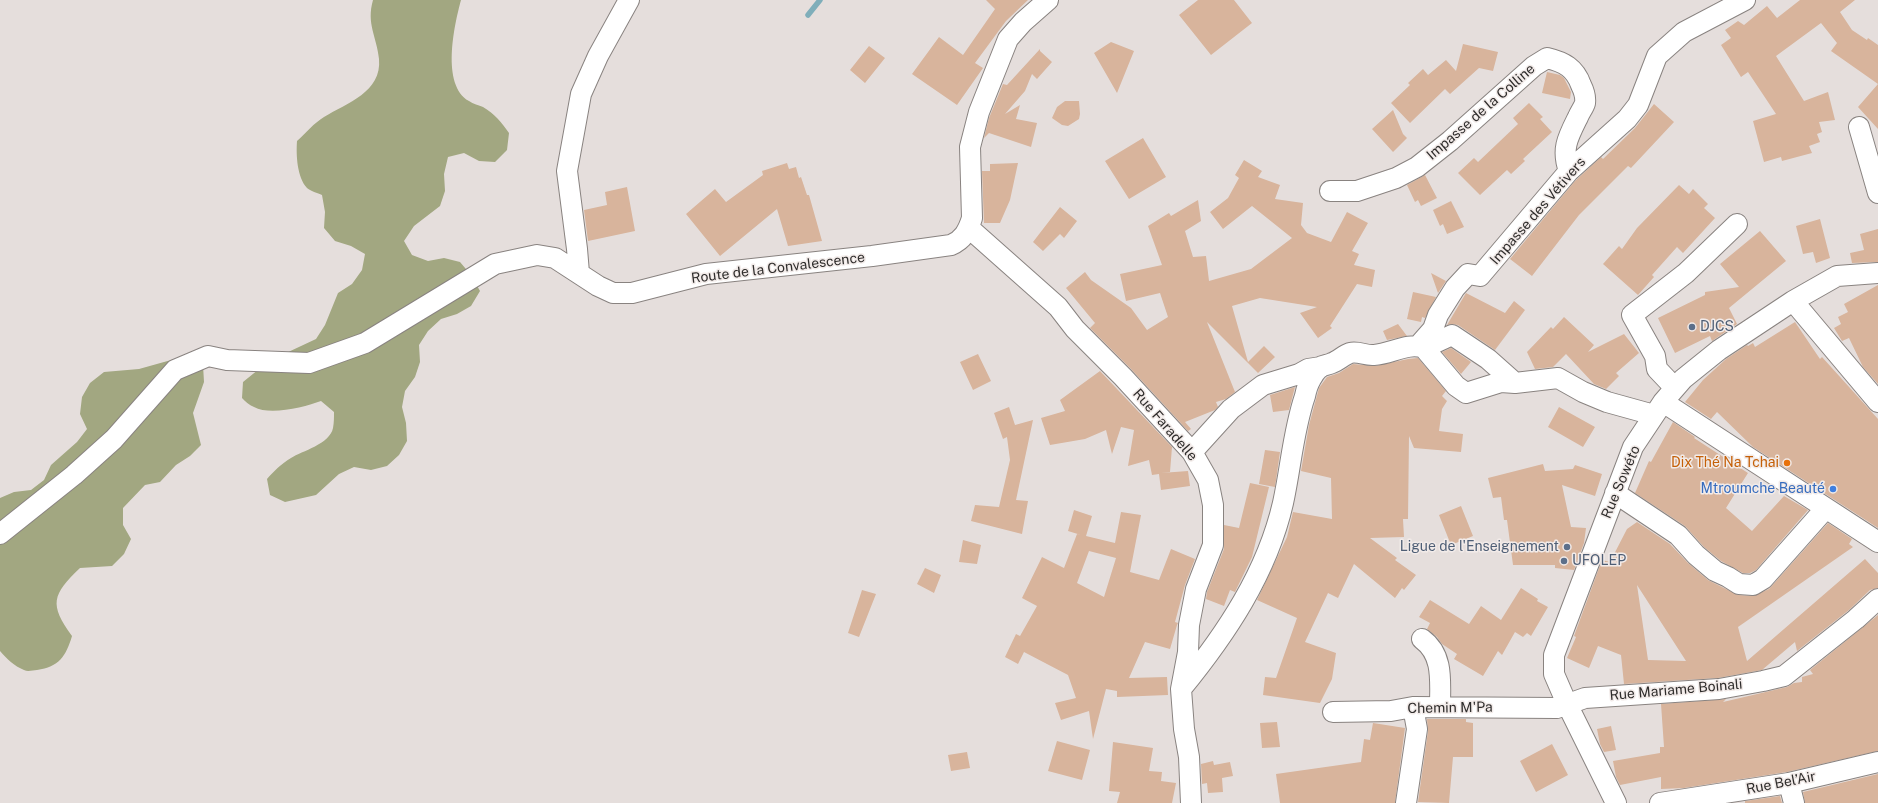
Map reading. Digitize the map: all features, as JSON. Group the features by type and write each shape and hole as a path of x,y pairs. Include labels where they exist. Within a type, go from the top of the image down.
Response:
{"street":[{"path":"579,273 567,171 569,156 581,94 598,56 628,0"},
{"path":"969,228 972,205 970,147 979,112 1008,39 1023,22 1048,0"},
{"name":"Impasse des Vétivers","path":"1421,347 1432,329 1438,315 1455,288 1468,274 1480,276 1569,172 1626,119 1638,105 1657,56 1684,32 1745,0"},
{"name":"Impasse de la Colline","path":"1330,191 1357,191 1396,178 1417,167 1450,141 1534,66 1547,58 1561,62 1572,69 1579,78 1585,94 1585,103 1569,136 1564,151 1565,162 1569,172"},
{"path":"1859,127 1878,193"},
{"path":"1664,402 1655,356 1632,315 1686,273 1737,224"},
{"name":"Route de la Convalescence","path":"0,534 74,475 114,439 175,370 208,356 227,360 309,363 365,343 495,264 537,255 555,258 598,286 613,293 632,293 706,274 872,256 951,245 960,241 969,228"},
{"name":"Rue Faradelle","path":"969,228 1058,307 1075,329 1123,377 1192,452 1208,480 1211,493 1213,545 1196,589 1189,625 1188,652 1182,689 1184,729 1189,757 1191,803"},
{"name":"Rue Sowéto","path":"1616,803 1567,704 1554,674 1554,655 1614,493 1633,448 1664,402 1683,379 1719,350 1793,301 1837,276 1878,273"},
{"path":"1793,301 1878,402"},
{"path":"1192,452 1231,409 1263,385 1299,374 1308,369 1333,363 1350,354 1361,353 1373,356 1396,351 1406,347 1421,347 1452,336 1488,359 1515,383"},
{"path":"1421,347 1456,386 1466,393 1501,382 1515,383 1558,378 1583,392 1607,402 1664,402 1878,542"},
{"path":"1182,689 1202,664 1243,604 1274,537 1283,502 1293,442 1301,407 1310,380 1321,367"},
{"path":"1614,493 1678,535 1696,556 1715,571 1728,576 1739,584 1753,585 1763,579 1826,508"},
{"name":"Rue Mariame Boinali","path":"1567,704 1585,698 1719,689 1784,676 1856,619 1878,599"},
{"path":"1422,638 1433,649 1438,658 1440,677 1440,707"},
{"name":"Chemin M'Pa","path":"1333,712 1391,711 1412,707 1557,708 1567,704"},
{"path":"1406,803 1417,729 1412,707"},
{"name":"Rue Bel’Air","path":"1660,803 1789,783 1878,762"},
{"path":"1789,783 1794,803"}],"green space":[{"path":"373,0 461,0 453,39 452,69 455,82 460,93 472,103 483,107 494,115 503,125 509,133 507,150 495,162 479,161 464,153 448,157 444,174 445,191 440,206 414,226 404,241 412,255 428,261 444,258 460,262 471,275 480,291 471,306 457,314 441,319 428,331 419,345 420,362 415,377 405,391 402,407 406,423 407,441 399,455 387,466 371,470 354,467 339,474 316,495 285,502 270,495 267,479 287,460 321,443 331,434 334,422 334,412 321,401 288,410 261,410 250,405 242,398 243,382 269,361 316,339 325,325 338,293 352,284 362,270 365,254 351,246 335,241 324,228 325,212 322,195 308,189 301,178 297,159 297,141 317,122 361,95 375,80 379,59 371,23 371,9"},
{"path":"189,355 203,365 204,382 193,413 201,445 190,456 176,465 160,482 145,485 123,508 123,525 131,539 124,554 112,566 80,568 59,593 57,608 72,636 64,655 56,663 45,668 26,671 20,668 11,662 0,651 0,498 14,492 31,490 44,480 51,465 77,442 87,429 80,414 82,397 90,383 104,372 139,369"}],"building":[{"path":"986,0 1028,0 1006,21 975,63 983,68 957,105 912,74 939,37 963,55 995,9"},
{"path":"1198,0 1234,0 1252,23 1211,55 1179,15"},
{"path":"1800,0 1855,0 1840,12 1852,30 1878,45 1878,84 1831,51 1837,43 1821,23 1776,56 1804,101 1828,92 1835,120 1819,122 1822,132 1817,134 1820,142 1809,146 1812,153 1782,161 1781,157 1764,162 1753,121 1776,114 1748,72 1741,77 1721,45 1731,38 1725,30 1738,21 1744,25 1767,6 1777,18"},
{"path":"1111,42 1134,51 1117,93 1094,53"},
{"path":"1463,44 1498,52 1493,71 1479,68 1450,94 1445,89 1410,123 1391,103 1410,85 1408,83 1423,69 1428,75 1446,60 1456,71"},
{"path":"869,46 885,58 865,83 850,70"},
{"path":"1040,49 1040,51 1052,62 1037,79 1032,74 1025,91 1005,114 1020,105 1016,119 1037,123 1031,147 989,133 984,138 989,118 1003,84 1007,85"},
{"path":"1547,72 1560,75 1564,78 1571,92 1570,99 1542,93"},
{"path":"1878,84 1878,129 1858,107"},
{"path":"1065,101 1079,101 1079,119 1068,126 1062,125 1052,118 1057,107"},
{"path":"1529,103 1543,117 1540,119 1552,132 1523,159 1525,161 1511,174 1507,170 1480,195 1458,173 1474,158 1478,162 1518,124 1513,118"},
{"path":"1654,104 1674,122 1631,168 1628,166 1579,215 1532,276 1510,259 1575,181 1601,157 1603,159 1635,128"},
{"path":"1393,110 1403,134 1407,138 1393,152 1372,129"},
{"path":"1143,138 1166,177 1129,199 1105,161"},
{"path":"1244,160 1262,171 1258,177 1280,185 1275,199 1303,203 1301,225 1307,233 1331,242 1347,212 1368,223 1352,251 1359,254 1354,265 1375,270 1372,287 1357,284 1330,326 1332,328 1318,338 1300,313 1317,307 1260,298 1232,306 1248,362 1264,346 1275,357 1258,373 1207,322 1235,392 1226,399 1216,402 1218,407 1215,410 1185,422 1191,429 1188,431 1131,369 1090,328 1095,323 1066,288 1085,272 1091,280 1131,308 1147,330 1168,317 1160,293 1126,301 1120,274 1162,265 1148,226 1169,213 1171,216 1198,200 1201,221 1185,231 1193,257 1206,256 1209,281 1251,269 1292,238 1252,206 1223,229 1210,212 1228,198 1239,178 1235,175"},
{"path":"787,163 789,169 796,167 799,178 801,177 807,195 809,195 822,241 788,246 777,209 720,256 686,214 715,189 726,202 763,175 762,171"},
{"path":"1018,163 1010,200 1000,223 984,223 982,171 990,171 990,164"},
{"path":"1425,175 1437,198 1421,206 1418,200 1415,202 1407,185"},
{"path":"1679,185 1689,194 1693,189 1708,204 1704,208 1715,218 1683,253 1677,247 1652,275 1654,277 1638,295 1603,264 1619,246 1622,249 1637,228"},
{"path":"627,187 635,231 588,241 584,210 607,205 605,192"},
{"path":"1451,201 1464,227 1447,234 1443,224 1440,226 1433,210"},
{"path":"1060,207 1077,221 1064,238 1060,234 1043,251 1033,242"},
{"path":"1820,219 1830,258 1816,263 1813,252 1803,254 1796,226"},
{"path":"1878,229 1878,262 1852,263 1850,253 1864,250 1860,234"},
{"path":"1760,231 1786,261 1729,308 1737,324 1712,341 1710,336 1675,353 1658,318 1705,295 1705,292 1739,287 1720,264"},
{"path":"1431,273 1446,281 1438,293"},
{"path":"1878,285 1878,384 1863,367 1849,338 1842,341 1834,328 1841,324 1838,317 1848,312 1844,304"},
{"path":"1413,292 1436,297 1425,318 1422,317 1421,322 1407,319"},
{"path":"1466,293 1505,313 1514,301 1525,310 1495,350 1458,325 1447,325"},
{"path":"1564,317 1594,345 1588,352 1624,334 1639,353 1616,373 1619,376 1606,389 1594,384 1566,354 1553,367 1535,369 1527,352 1551,327 1553,329"},
{"path":"1795,322 1820,359 1822,357 1878,419 1878,528 1753,447 1717,412 1711,419 1685,402 1703,380 1726,359 1747,345 1748,346 1753,343 1755,347"},
{"path":"1398,324 1407,336 1387,340 1383,331"},
{"path":"1451,348 1471,362 1461,374 1442,352"},
{"path":"978,354 991,381 973,390 960,362"},
{"path":"1418,358 1446,391 1442,396 1447,401 1442,409 1439,431 1463,434 1461,452 1414,448 1409,436 1408,519 1403,519 1404,537 1370,538 1397,558 1395,560 1416,575 1404,590 1402,588 1395,598 1354,564 1338,598 1328,593 1305,642 1336,653 1332,679 1320,703 1263,695 1265,677 1276,678 1297,618 1257,600 1287,537 1293,512 1332,519 1331,478 1301,471 1309,425 1319,388 1327,377 1339,373 1353,364 1375,366"},
{"path":"1100,371 1172,447 1170,472 1161,473 1188,471 1190,486 1161,490 1159,474 1152,475 1149,460 1128,466 1134,430 1121,427 1112,454 1106,430 1085,439 1050,445 1041,418 1065,411 1060,400"},
{"path":"1295,387 1289,410 1273,412 1270,395"},
{"path":"1009,407 1015,425 1033,420 1016,500 1028,501 1022,534 971,521 975,505 999,507 1010,460 1007,437 1003,439 994,413"},
{"path":"1559,407 1595,427 1583,447 1548,427"},
{"path":"1673,422 1695,437 1694,438 1748,473 1726,508 1752,531 1784,496 1808,510 1756,570 1750,573 1743,573 1721,561 1704,547 1685,526 1635,493 1649,461 1651,462"},
{"path":"1265,450 1280,452 1275,487 1259,484"},
{"path":"1543,464 1545,471 1573,469 1575,465 1602,474 1595,496 1562,485 1571,527 1586,528 1584,543 1574,570 1555,568 1555,565 1513,565 1507,520 1504,520 1501,497 1493,498 1488,478"},
{"path":"1250,483 1269,487 1252,557 1235,592 1230,590 1224,606 1206,599 1207,592 1224,549 1224,525 1239,528"},
{"path":"1461,506 1473,536 1451,545 1439,515"},
{"path":"1074,510 1092,516 1086,536 1115,543 1121,512 1141,515 1130,572 1159,580 1171,549 1195,559 1185,585 1175,622 1178,623 1170,649 1145,642 1129,678 1167,677 1168,695 1117,697 1117,691 1106,689 1093,739 1089,711 1061,720 1055,703 1076,698 1068,675 1024,652 1018,664 1005,657 1016,634 1020,636 1037,606 1022,598 1042,557 1064,568 1077,534 1081,535 1068,531","holes":["1089,551 1116,558 1104,597 1077,583"]},
{"path":"1637,522 1670,544 1688,563 1708,580 1738,595 1753,596 1769,589 1828,523 1852,539 1849,544 1853,547 1738,627 1747,661 1865,559 1878,573 1878,588 1870,590 1849,610 1797,651 1795,642 1762,670 1718,678 1624,684 1621,655 1598,646 1589,668 1567,658 1576,637 1574,636 1602,560 1610,562 1627,529","holes":["1637,585 1686,661 1648,660"]},
{"path":"963,540 981,545 977,564 959,562"},
{"path":"925,568 941,575 934,593 917,584"},
{"path":"1521,588 1538,599 1537,601 1548,607 1531,636 1527,633 1523,637 1515,632 1502,655 1498,651 1483,676 1454,659 1457,654 1442,644 1437,637 1427,629 1430,623 1419,617 1430,600 1469,624 1481,606 1501,620"},
{"path":"862,590 876,594 859,637 848,633"},
{"path":"1878,615 1878,751 1787,772 1684,788 1661,789 1661,777 1620,785 1616,777 1613,761 1660,753 1660,747 1664,747 1661,704 1726,699 1723,702 1802,682 1802,677 1813,674 1810,670"},
{"path":"1427,719 1466,719 1466,722 1473,723 1473,757 1453,757 1449,803 1418,802 1428,731"},
{"path":"1277,722 1280,747 1262,748 1260,723"},
{"path":"1373,723 1405,728 1395,803 1280,803 1276,774 1361,762 1364,739 1370,740"},
{"path":"1611,726 1616,750 1604,752 1600,744 1597,729"},
{"path":"1057,741 1090,750 1082,780 1048,771"},
{"path":"1113,742 1153,748 1149,771 1162,772 1161,781 1176,783 1172,803 1117,803 1120,792 1109,791"},
{"path":"1552,744 1568,775 1536,792 1520,761"},
{"path":"967,752 970,768 951,771 948,755"},
{"path":"1213,761 1214,765 1230,762 1233,776 1222,778 1223,792 1208,793 1207,783 1202,784 1201,764"},
{"path":"1878,774 1878,803 1805,803 1803,792"},
{"path":"1780,796 1782,803 1745,803 1745,801"}],"waterway":[{"path":"808,15 820,0"}],"place":[{"name":"DJCS","path":"1692,327"},
{"name":"Dix Thé Na Tchai","path":"1787,463"},
{"name":"Mtroumche Beauté","path":"1833,489"},
{"name":"Ligue de l'Enseignement","path":"1567,547"},
{"name":"UFOLEP","path":"1564,561"}]}
